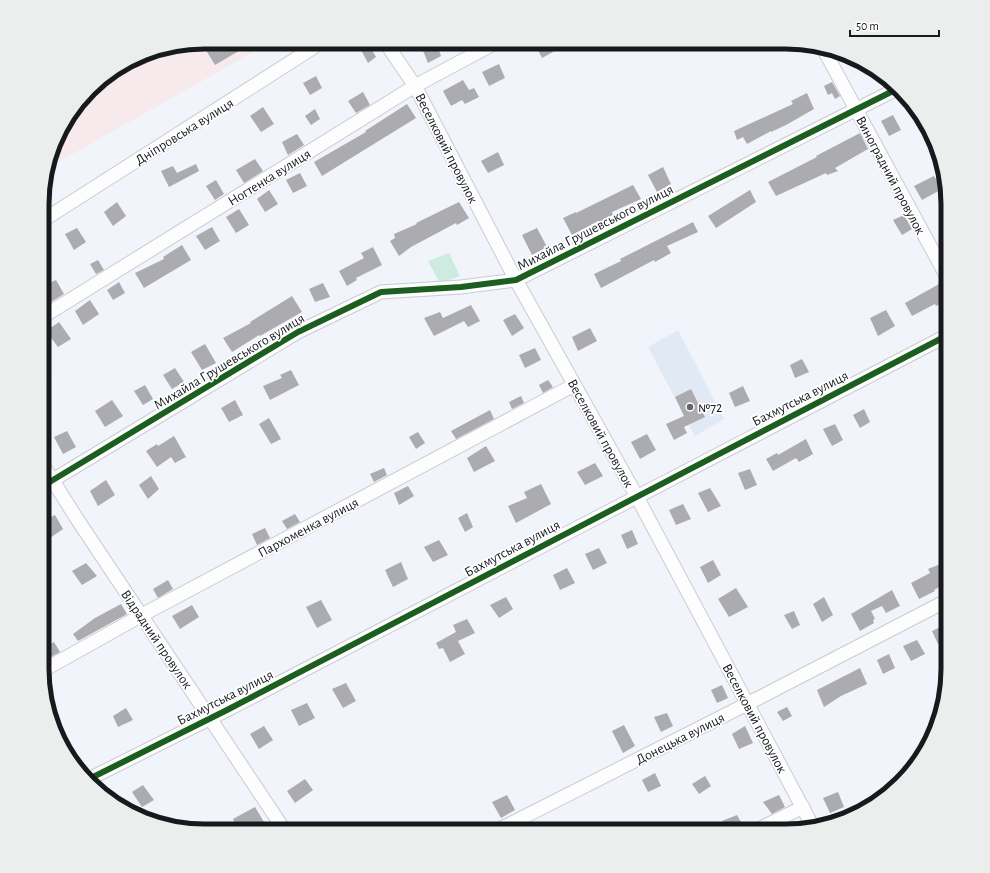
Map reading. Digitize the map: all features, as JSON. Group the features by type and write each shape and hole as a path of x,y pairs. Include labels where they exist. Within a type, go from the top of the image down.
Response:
{"street":[{"name":"Дніпровська вулиця","path":"49,216 311,49"},
{"name":"Веселковий провулок","path":"391,49 415,86 516,280 637,496 811,822"},
{"name":"Ногтенка вулиця","path":"49,313 415,86 484,49"},
{"name":"Виноградний провулок","path":"826,54 941,266"},
{"name":"Михайла Грушевського вулиця","path":"49,483 298,332 382,292 461,287 516,280 893,91"},
{"name":"Бахмутська вулиця","path":"92,777 210,719 941,339"},
{"name":"Пархоменка вулиця","path":"49,667 142,615 574,385"},
{"name":"Відрадний провулок","path":"49,485 77,519 280,824"},
{"name":"Донецька вулиця","path":"510,824 941,604"},
{"path":"769,824 803,807"}],"shaded area":[{"path":"259,49 54,165 65,135 87,102 102,87 126,70 154,57 184,50"},
{"path":"678,330 724,419 695,436 648,347"}],"green space":[{"path":"449,253 460,276 440,283 428,261"}],"building":[{"path":"205,49 242,49 215,65"},
{"path":"371,49 376,57 368,63 361,50"},
{"path":"422,49 438,49 441,56 428,63"},
{"path":"538,49 558,49 542,58"},
{"path":"499,64 505,78 489,86 482,72"},
{"path":"316,76 322,88 310,95 303,83"},
{"path":"463,80 469,90 474,88 479,97 465,104 462,100 451,106 443,91"},
{"path":"832,82 840,96 835,99 832,93 828,95 824,86"},
{"path":"363,92 370,105 356,113 348,101"},
{"path":"807,93 814,109 786,125 747,144 743,137 737,140 734,131 793,104 791,101"},
{"path":"407,104 416,118 322,176 314,162 366,132 365,131"},
{"path":"263,107 274,124 261,132 250,116"},
{"path":"315,109 320,119 311,125 305,116"},
{"path":"893,115 901,130 889,136 881,121"},
{"path":"860,133 868,149 835,168 838,171 827,175 826,173 776,196 768,182"},
{"path":"297,134 304,145 288,155 282,142"},
{"path":"498,152 504,165 488,173 481,161"},
{"path":"255,159 263,171 244,183 236,170"},
{"path":"196,164 199,171 169,187 161,171 173,166 177,173"},
{"path":"663,167 671,184 657,192 648,175"},
{"path":"300,173 307,186 293,193 286,180"},
{"path":"934,176 940,186 941,190 922,200 914,186"},
{"path":"216,180 224,194 215,200 206,186"},
{"path":"633,185 641,199 612,212 613,215 572,235 563,218"},
{"path":"269,190 278,204 265,212 257,199"},
{"path":"750,190 756,202 716,228 708,216"},
{"path":"117,202 126,216 113,226 104,212"},
{"path":"459,202 469,218 457,225 456,223 411,247 399,256 390,241 395,238 394,234"},
{"path":"239,209 249,225 236,233 226,217"},
{"path":"904,215 912,229 902,235 893,220"},
{"path":"693,222 698,232 667,246 671,253 655,262 654,260 601,288 594,274"},
{"path":"212,227 220,241 205,250 196,236"},
{"path":"77,228 86,242 74,250 65,234"},
{"path":"537,228 547,247 532,255 522,235"},
{"path":"182,245 191,260 144,288 135,273 164,259 163,257"},
{"path":"373,247 382,265 356,278 357,280 347,286 339,271 364,258 361,253"},
{"path":"98,260 104,270 96,274 90,264"},
{"path":"56,280 64,294 51,302 49,299 49,283"},
{"path":"119,282 125,293 113,300 107,290"},
{"path":"323,283 330,297 315,302 309,289"},
{"path":"941,283 941,304 936,306 935,304 912,316 905,303"},
{"path":"292,296 302,312 260,336 259,335 232,352 223,338 251,323 250,322"},
{"path":"90,300 99,314 83,325 75,311"},
{"path":"471,305 480,321 468,327 464,321 434,336 424,318 440,312 443,318"},
{"path":"886,310 895,326 878,336 870,318"},
{"path":"515,314 524,328 512,336 503,320"},
{"path":"59,322 71,339 58,347 49,335 49,329"},
{"path":"590,328 597,341 578,351 572,337"},
{"path":"205,344 216,363 202,370 191,352"},
{"path":"535,348 541,360 525,368 519,355"},
{"path":"802,359 809,372 795,378 790,365"},
{"path":"175,368 184,382 172,389 163,375"},
{"path":"291,370 299,385 270,400 263,386 282,378 280,375"},
{"path":"548,380 553,387 543,393 539,385"},
{"path":"145,385 153,399 143,405 134,391"},
{"path":"743,386 750,401 735,407 729,393"},
{"name":"№72","path":"691,389 705,417 684,427 687,433 674,440 666,424 684,416 675,397"},
{"path":"521,396 524,403 512,409 509,402"},
{"path":"112,400 123,416 105,427 95,411"},
{"path":"235,400 243,415 229,422 221,408"},
{"path":"864,409 870,422 860,428 853,415"},
{"path":"490,410 494,419 456,439 451,431"},
{"path":"269,418 281,439 271,444 259,424"},
{"path":"835,424 843,440 832,446 823,429"},
{"path":"67,431 76,447 63,454 54,437"},
{"path":"418,432 425,443 416,449 409,437"},
{"path":"647,434 656,450 640,459 631,442"},
{"path":"174,436 186,457 175,463 171,457 157,467 146,451 157,444 158,446"},
{"path":"806,439 813,454 799,462 796,458 773,471 766,459 777,453 778,455"},
{"path":"486,446 495,461 474,472 467,458"},
{"path":"595,463 603,476 585,485 577,472"},
{"path":"384,468 387,475 374,482 370,474"},
{"path":"750,469 757,485 745,490 738,473"},
{"path":"151,476 159,489 148,499 139,485"},
{"path":"106,480 115,495 98,506 90,491"},
{"path":"541,484 551,504 516,523 508,506 527,498 524,492"},
{"path":"408,486 414,496 399,505 394,493"},
{"path":"710,488 721,506 708,512 698,493"},
{"path":"683,504 691,519 676,525 669,510"},
{"path":"467,513 473,527 465,532 458,518"},
{"path":"295,514 300,522 287,529 282,521"},
{"path":"55,515 63,529 50,538 49,537 49,518"},
{"path":"265,528 270,538 257,545 252,534"},
{"path":"632,530 638,544 627,549 621,535"},
{"path":"439,540 448,555 433,562 424,547"},
{"path":"599,548 607,563 593,570 585,554"},
{"path":"713,560 721,575 708,583 700,567"},
{"path":"401,562 408,579 393,587 385,570"},
{"path":"86,563 97,576 82,585 72,571"},
{"path":"941,564 941,586 934,590 935,591 919,599 911,583 930,573 928,569"},
{"path":"567,568 575,583 560,590 553,575"},
{"path":"168,580 173,589 158,598 153,589"},
{"path":"736,588 748,607 729,617 718,599"},
{"path":"892,590 900,606 886,613 882,606 871,611 875,619 873,620 874,623 860,631 851,614"},
{"path":"506,597 513,609 499,618 490,605"},
{"path":"824,597 833,615 822,622 813,604"},
{"path":"321,600 332,620 317,628 306,607"},
{"path":"121,604 127,614 78,641 73,634 95,618"},
{"path":"192,605 199,617 180,629 172,616"},
{"path":"794,611 800,625 792,629 784,615"},
{"path":"467,619 475,633 458,641 465,654 450,662 443,648 439,649 436,643 456,632 453,625"},
{"path":"941,627 941,643 938,644 932,631"},
{"path":"917,640 925,654 911,661 903,646"},
{"path":"54,642 60,652 49,658 49,645"},
{"path":"889,654 895,668 883,674 877,660"},
{"path":"860,668 867,684 841,696 824,707 817,690"},
{"path":"346,683 356,701 343,708 332,689"},
{"path":"722,685 728,698 717,703 711,690"},
{"path":"307,703 315,718 299,726 291,710"},
{"path":"787,707 792,716 783,721 777,712"},
{"path":"126,708 133,720 118,727 113,716"},
{"path":"667,713 673,726 661,732 654,717"},
{"path":"624,725 635,746 623,753 612,731"},
{"path":"264,726 273,740 259,749 250,734"},
{"path":"745,726 753,743 739,749 732,734"},
{"path":"655,773 661,786 648,792 642,780"},
{"path":"705,776 711,786 699,794 692,784"},
{"path":"305,779 313,790 295,803 287,791"},
{"path":"143,785 154,800 142,807 132,792"},
{"path":"838,792 844,807 830,813 823,798"},
{"path":"507,795 515,810 501,818 492,802"},
{"path":"779,795 785,807 772,814 763,802"},
{"path":"255,807 264,822 260,824 236,824 233,819"},
{"path":"737,815 742,824 724,824 722,821"}],"cycle path":[{"path":"49,482 298,332 381,292 461,287 516,280 893,91"},
{"path":"92,777 227,710 941,339"}],"place":[{"name":"№72","path":"690,407"}]}
